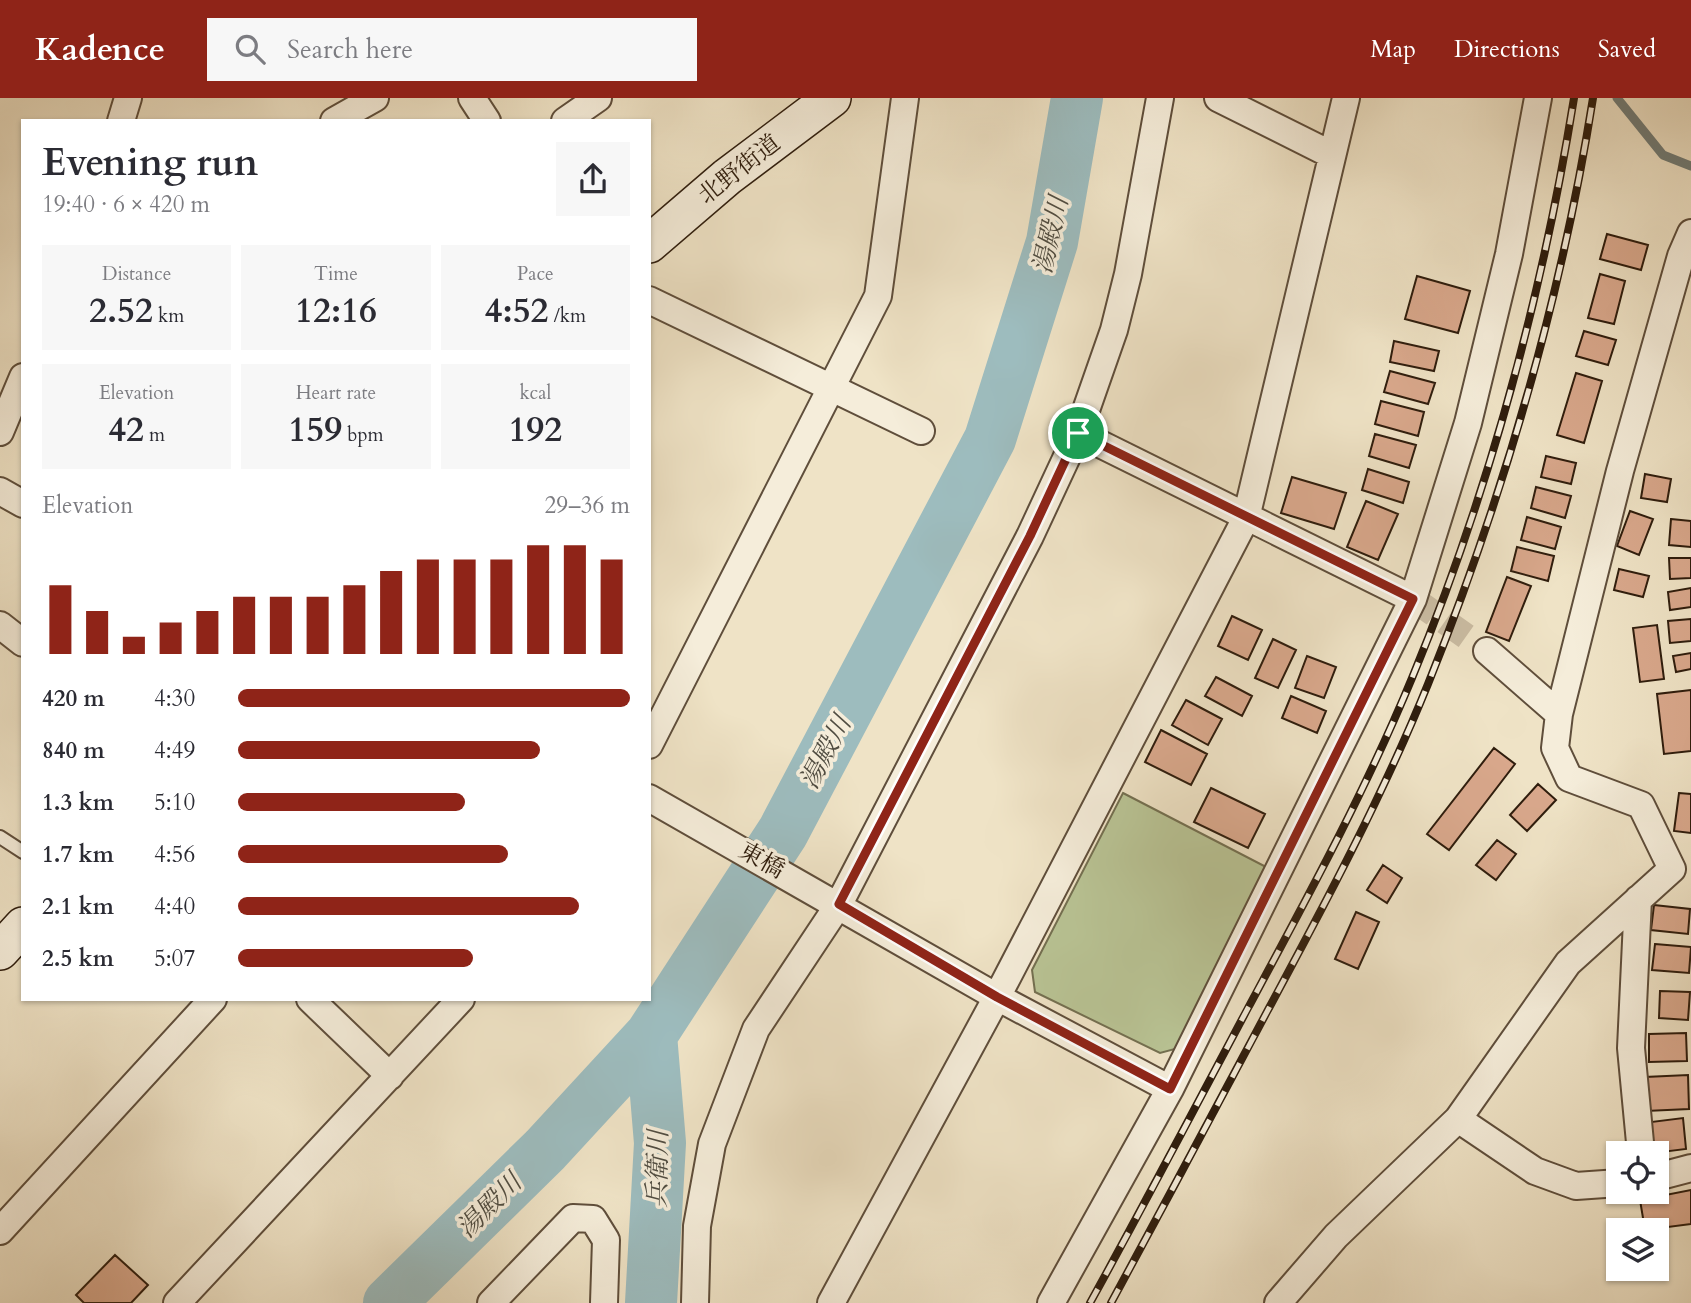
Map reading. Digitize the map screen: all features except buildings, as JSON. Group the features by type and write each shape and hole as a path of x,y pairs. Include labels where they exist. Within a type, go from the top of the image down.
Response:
{"main road":[{"name":"北野街道","path":"651,242 727,177 832,98"},
{"path":"0,951 21,928"}],"street":[{"path":"122,119 128,98"},
{"path":"338,119 376,98"},
{"path":"472,98 485,119"},
{"path":"568,119 598,98"},
{"path":"651,741 878,296 905,98"},
{"path":"695,1303 697,1226 712,1144 756,1029 839,904 1030,536 1078,433 1114,330 1128,274 1160,98"},
{"path":"1218,98 1332,155"},
{"path":"831,1303 997,997 1246,518 1346,98"},
{"path":"1051,1303 1170,1089 1413,599 1471,410 1509,254 1538,98"},
{"path":"1278,1303 1336,1236 1458,1119 1568,963 1638,899 1681,871 1641,805 1569,778 1555,748 1559,714 1624,457 1681,256 1691,233"},
{"path":"651,301 921,431"},
{"path":"0,432 21,382"},
{"path":"1078,433 1413,599"},
{"path":"0,491 21,503"},
{"path":"0,625 21,641"},
{"path":"1486,651 1559,714"},
{"name":"東橋","path":"651,799 839,904 997,997 1170,1089"},
{"path":"1638,899 1631,1048 1640,1141"},
{"path":"0,1231 211,1001"},
{"path":"312,1001 390,1076"},
{"path":"177,1303 459,1001"},
{"path":"1458,1119 1535,1171 1576,1186 1606,1183"},
{"path":"1669,1174 1691,1168"},
{"path":"491,1303 573,1218 593,1219 606,1240 604,1303"}],"lane":[{"path":"0,837 21,851"}],"green space":[{"path":"1123,793 1270,869 1175,1049 1160,1053 1035,992 1032,970"}],"waterway":[{"name":"湯殿川","path":"389,1303 545,1150 651,1035 783,832 990,439 1052,242 1077,98"},
{"path":"1617,98 1663,155 1691,166"},
{"name":"兵衛川","path":"651,1035 660,1143 651,1303"}],"tunnel":[{"path":"1413,599 1467,637"}],"railway":[{"path":"1090,1303 1334,845 1412,678 1465,537 1510,393 1546,246 1574,98"},
{"path":"1111,1303 1332,888 1392,767 1428,684 1481,541 1527,396 1564,248 1593,98"}],"route":[{"path":"1078,433 1413,599 1170,1089 997,997 839,904 1030,536 1078,433"}]}
